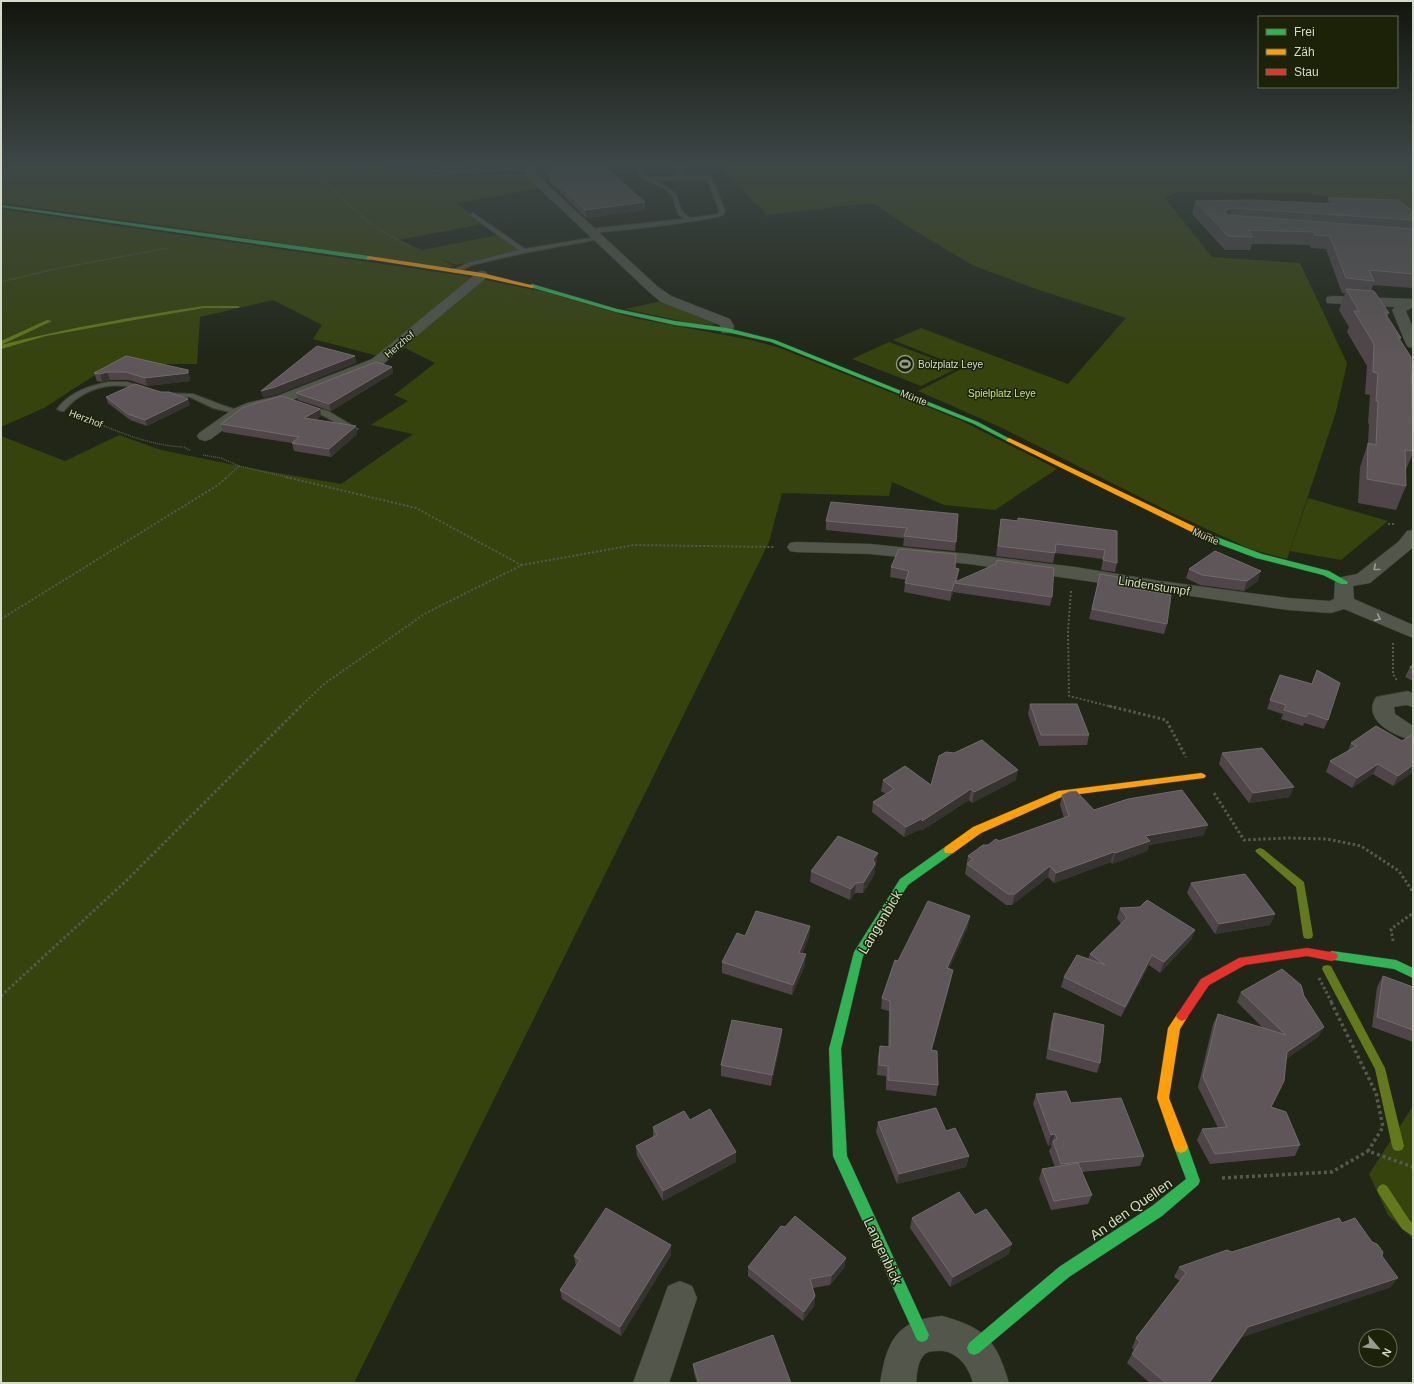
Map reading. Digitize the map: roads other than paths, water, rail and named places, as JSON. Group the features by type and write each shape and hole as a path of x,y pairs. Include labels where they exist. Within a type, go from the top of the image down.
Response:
{"street":[{"name":"Münte","path":"144,227 482,276 529,285 616,310 675,324 727,330 773,341 959,415 1205,536 1259,556 1326,573 1344,582"},
{"path":"585,227 656,292 666,299 725,322 727,330"},
{"name":"Herzhof","path":"206,436 238,412 252,406 282,399 377,362 482,276"},
{"path":"1332,300 1410,304"},
{"path":"1410,304 1398,310 1412,340"},
{"path":"1410,543 1363,579 1344,582 1344,602 1413,632"},
{"name":"Lindenstumpf","path":"796,547 870,549 969,559 1076,573 1160,588 1288,604 1331,606 1344,602"},
{"path":"1410,699 1383,702 1384,716 1407,732 1413,733"},
{"name":"Langenbick","path":"922,1335 840,1156 835,1049 858,955 904,882 977,830 1062,793 1201,776"},
{"name":"An den Quellen","path":"974,1348 1064,1272 1157,1211 1193,1181 1163,1098 1174,1028 1205,982 1243,961 1307,952 1396,965 1413,973"},
{"path":"651,1383 680,1298"},
{"path":"898,1383 898,1369 902,1355 911,1343 922,1335 935,1333 949,1334 962,1339 974,1348 984,1361 991,1383"}],"lane":[{"path":"489,227 524,251"},
{"path":"454,271 470,264 524,251 594,235 647,227"},
{"name":"Herzhof","path":"61,409 66,402 74,396 89,389 110,384 129,384 163,395 191,395 216,406 238,412"},
{"path":"282,399 325,413 354,428"}],"waterway":[{"path":"1,347 46,335 140,317 204,307 238,307"},
{"path":"1,343 49,321"},
{"path":"1260,851 1301,885 1308,935"},
{"path":"1327,969 1380,1068 1398,1146"},
{"path":"1383,1190 1406,1225 1413,1230"}],"place":[{"name":"Bolzplatz Leye","path":"905,364"}],"park label":[{"name":"Spielplatz Leye","path":"1002,393"}]}
